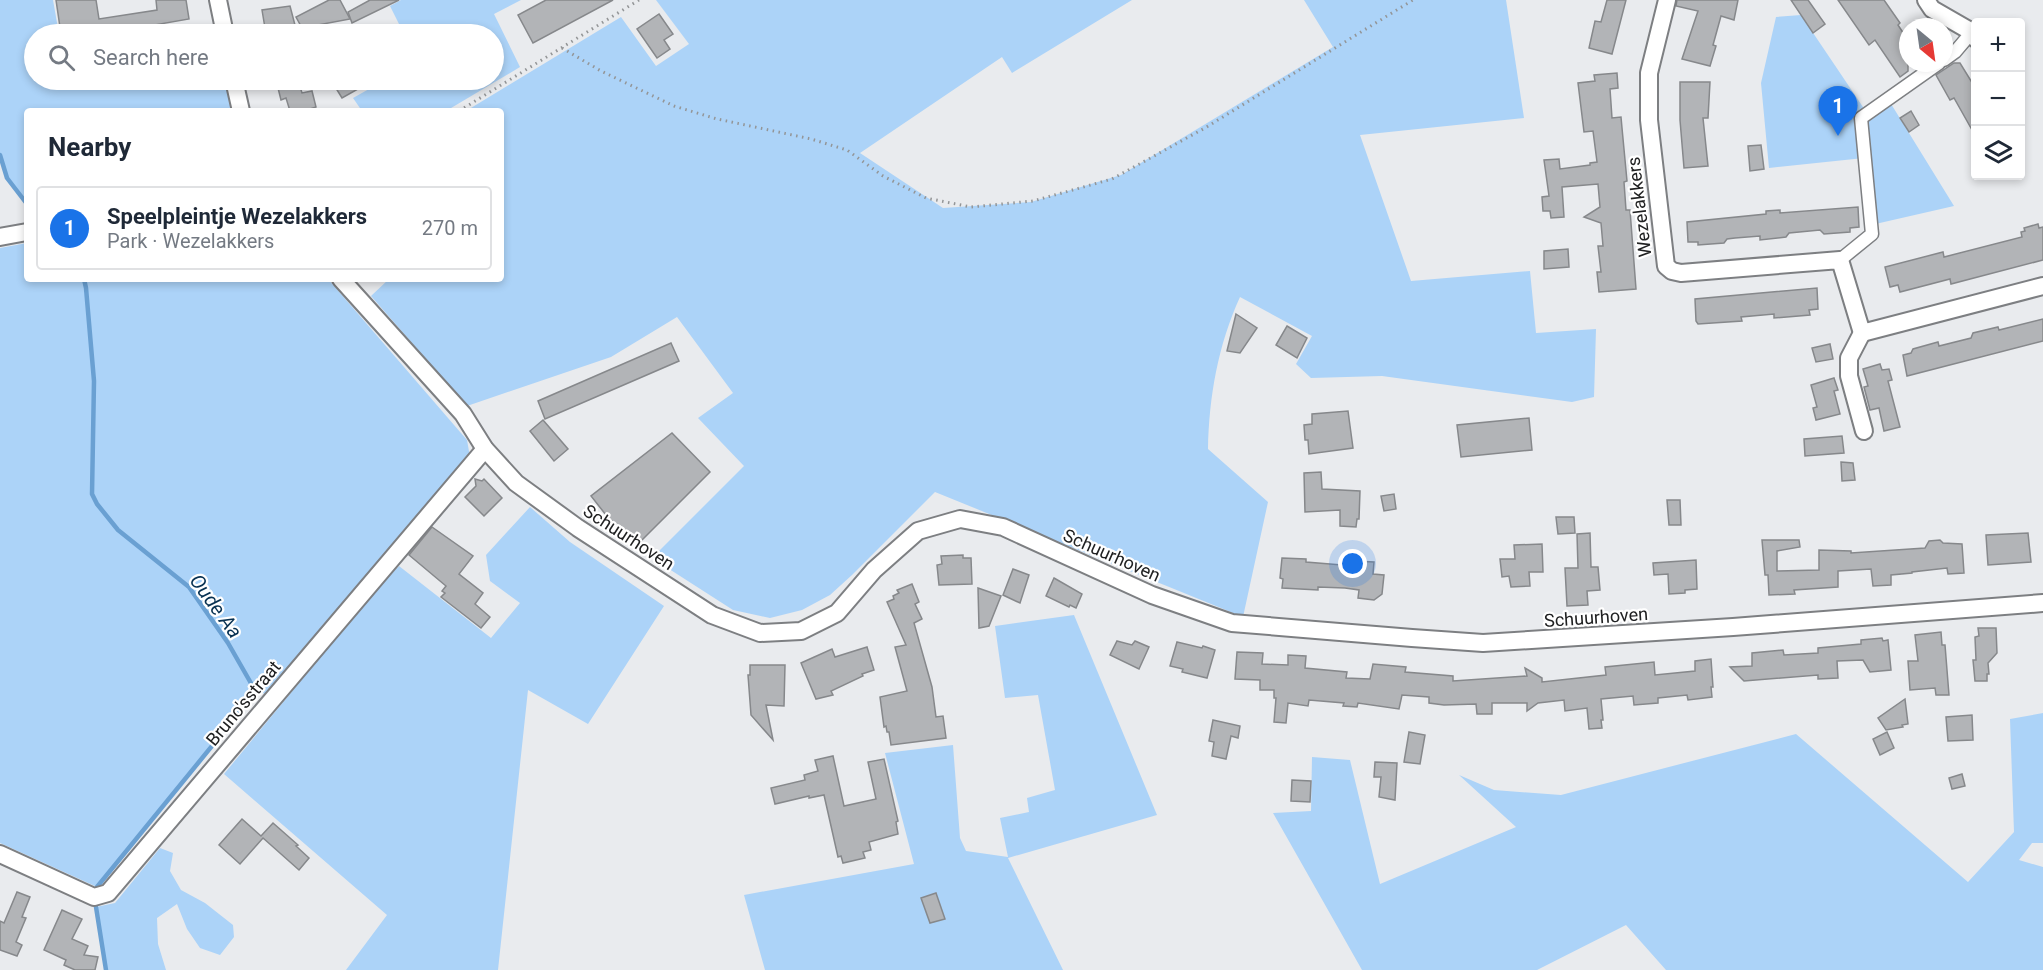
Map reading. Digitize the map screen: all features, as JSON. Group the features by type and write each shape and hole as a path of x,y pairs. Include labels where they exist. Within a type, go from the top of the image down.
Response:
{"street":[{"path":"218,0 223,24"},
{"name":"Wezelakkers","path":"1667,0 1649,73 1649,120 1666,266 1672,271 1681,273 1840,260"},
{"path":"1934,3 1971,33"},
{"path":"1953,53 1971,38"},
{"path":"1864,431 1849,376 1849,358 1862,333 1840,260 1872,234 1861,118 1926,72"},
{"path":"237,90 241,108"},
{"path":"0,237 24,233"},
{"name":"Schuurhoven","path":"344,282 463,414 485,449 516,483 578,528 712,615 760,633 801,631 837,613 874,570 918,531 960,519 1004,527 1152,595 1232,623 1400,637 1495,642 1733,627 2043,603"},
{"path":"1862,333 2043,286"},
{"name":"Bruno'sstraat","path":"0,854 94,897 108,892 485,449"}],"path":[{"path":"504,83 639,0"},
{"path":"562,48 633,88 674,106 717,119 811,139 847,150 883,176 926,198 971,207 1033,201 1112,179 1205,128 1413,0"},
{"path":"464,108 493,90"}],"shaded area":[{"path":"0,0 53,0 57,24 24,24 24,90 229,90 233,108 24,108 24,200 7,178 0,155"},
{"path":"401,0 521,0 494,14 499,24 399,24 390,6"},
{"path":"656,0 1132,0 1012,73 1002,57 860,153 943,208 1031,202 1121,175 1333,47 1304,0 1506,0 1524,118 1360,135 1411,281 1530,271 1536,333 1596,329 1594,397 1572,402 1382,376 1311,378 1296,364 1312,336 1240,297 1220,352 1210,410 1208,449 1268,502 1243,617 935,492 830,595 802,610 770,618 733,610 652,558 744,466 698,418 733,393 677,317 611,357 467,406 371,296 386,282 504,282 504,108 471,108 621,17 656,66 689,44"},
{"path":"1801,15 1867,113 1888,99 1954,206 1871,225 1864,158 1769,168 1761,83 1776,17"},
{"path":"504,34 520,67 504,77"},
{"path":"367,90 481,90 451,108 360,108 353,98"},
{"path":"24,244 24,282 331,282 467,440 470,457 268,694 256,692 97,887 0,843 0,248"},
{"path":"530,507 570,542 664,606 588,724 528,690 498,970 346,970 387,915 224,774 373,593 399,566 491,638 520,603 490,581 486,555"},
{"path":"1074,615 1157,815 1008,858 1063,970 765,970 744,895 914,864 885,753 953,745 960,838 966,851 1008,857 1000,818 1029,812 1027,798 1055,790 1038,695 1005,698 995,626"},
{"path":"2043,713 2043,843 2032,843 2019,860 2043,867 2043,970 1666,970 1626,925 1537,970 1362,970 1273,813 1311,811 1312,757 1350,760 1380,884 1516,827 1459,775 1494,790 1561,795 1796,734 1968,882 2014,832 2010,719"},
{"path":"160,848 173,853 170,871 181,890 205,903 233,925 234,937 220,955 200,948 187,929 177,904 157,918 158,944 166,970 106,970 96,907 115,903"}],"building":[{"path":"56,0 96,0 99,19 157,10 156,0 186,0 189,19 160,24 60,24"},
{"path":"329,0 340,0 350,19 323,24 300,24 296,17"},
{"path":"370,0 399,0 352,23 348,12"},
{"path":"546,0 613,0 533,43 518,15"},
{"path":"1607,0 1626,0 1612,54 1589,48 1595,21 1601,22"},
{"path":"1677,0 1738,0 1734,20 1721,16 1710,66 1682,59 1698,11 1676,6"},
{"path":"1791,0 1808,0 1825,24 1813,33"},
{"path":"1838,0 1884,0 1899,22 1899,72 1907,72 1900,77 1875,40 1869,45"},
{"path":"290,6 295,24 264,24 262,10"},
{"path":"659,14 673,34 664,40 670,49 657,58 637,29"},
{"path":"1960,63 1971,81 1971,128 1954,98 1950,100 1936,75 1940,72 1953,72 1953,64"},
{"path":"1617,73 1618,88 1610,89 1612,118 1621,117 1627,181 1624,182 1626,210 1630,210 1636,289 1599,292 1597,272 1601,272 1598,246 1603,246 1601,223 1584,217 1600,207 1598,184 1562,187 1564,217 1551,218 1550,211 1543,211 1542,197 1549,196 1544,160 1559,159 1560,169 1597,162 1593,131 1584,132 1578,83 1595,81 1594,75"},
{"path":"1680,82 1710,82 1708,118 1703,118 1708,166 1684,168"},
{"path":"278,90 301,90 302,93 312,91 316,107 289,108 286,98 281,100"},
{"path":"337,90 356,90 342,98"},
{"path":"1911,111 1919,125 1909,132 1900,118"},
{"path":"1761,145 1764,169 1750,171 1748,146"},
{"path":"1858,207 1859,227 1850,228 1850,232 1824,234 1820,230 1789,233 1786,237 1760,240 1760,236 1727,239 1724,243 1698,245 1698,242 1688,242 1687,222 1766,214 1766,211 1780,210 1780,213"},
{"path":"2038,224 2039,228 2043,227 2043,260 1951,284 1950,279 1900,292 1898,285 1890,287 1885,267 1943,252 1944,257 2022,237 2021,232 2025,231 2024,228"},
{"path":"1568,249 1569,267 1544,269 1544,251"},
{"path":"1817,288 1818,309 1809,310 1810,315 1774,318 1774,314 1741,317 1742,321 1698,324 1696,321 1695,299"},
{"path":"1236,314 1257,328 1240,353 1227,351"},
{"path":"2043,319 2043,341 1907,376 1903,355 1911,353 1913,349 1938,342 1939,346 1971,338 1973,333 1998,327 1999,330"},
{"path":"1287,326 1307,338 1297,358 1276,345"},
{"path":"671,343 679,361 545,419 538,401"},
{"path":"1830,344 1833,359 1816,362 1812,348"},
{"path":"1880,364 1882,370 1889,369 1892,380 1888,381 1900,427 1884,431 1879,408 1870,410 1864,387 1868,386 1863,369"},
{"path":"1834,378 1838,390 1834,391 1840,414 1816,420 1813,408 1817,407 1811,385"},
{"path":"1348,411 1353,448 1309,454 1304,425 1312,424 1312,414"},
{"path":"1529,418 1532,450 1461,457 1457,425"},
{"path":"543,420 568,449 554,461 530,431"},
{"path":"672,433 710,472 637,545 606,515 591,496"},
{"path":"1842,436 1844,453 1805,456 1804,439"},
{"path":"1841,462 1853,463 1855,480 1842,481"},
{"path":"1321,472 1322,489 1360,491 1359,519 1357,519 1356,527 1340,526 1340,510 1305,512 1304,473"},
{"path":"475,479 482,481 484,479 502,498 484,516 465,497 476,486"},
{"path":"1394,494 1396,509 1384,511 1381,496"},
{"path":"1667,500 1680,500 1681,525 1669,525"},
{"path":"1556,517 1574,517 1575,533 1558,534"},
{"path":"432,527 473,556 459,574 483,593 475,604 490,617 481,628 441,597 445,593 442,591 446,586 409,555"},
{"path":"1590,533 1591,567 1598,567 1600,590 1587,591 1588,605 1567,606 1565,568 1578,568 1577,534"},
{"path":"2028,533 2031,562 1988,565 1986,535"},
{"path":"1762,540 1799,540 1800,547 1777,551 1777,571 1819,570 1819,550 1851,551 1851,553 1925,548 1929,541 1940,540 1943,543 1962,544 1964,573 1948,574 1947,568 1891,575 1891,585 1873,586 1871,569 1838,571 1838,587 1794,590 1795,594 1769,595"},
{"path":"1542,544 1543,572 1529,572 1530,586 1511,587 1509,576 1502,577 1500,559 1515,559 1514,545"},
{"path":"963,555 963,558 971,558 972,584 939,585 937,565 942,564 941,556"},
{"path":"1282,558 1354,566 1354,561 1374,562 1373,574 1384,575 1382,594 1374,600 1358,598 1359,590 1345,588 1318,587 1318,590 1282,588 1283,579 1280,578"},
{"path":"1696,560 1697,589 1685,590 1685,593 1669,594 1668,574 1654,575 1653,563"},
{"path":"1013,569 1029,575 1020,603 1003,595"},
{"path":"1054,578 1082,594 1076,608 1046,596"},
{"path":"912,584 919,602 915,604 922,619 914,623 932,687 936,717 943,716 946,738 891,745 889,732 886,726 884,727 880,697 907,691 895,647 906,645 887,602 899,593 897,590"},
{"path":"978,588 1001,596 989,626 979,628"},
{"path":"1978,628 1996,628 1997,653 1988,663 1987,681 1975,681 1973,660 1976,660 1975,637 1979,636"},
{"path":"1941,632 1942,645 1945,645 1949,695 1936,695 1935,688 1910,690 1908,661 1918,661 1915,635"},
{"path":"1882,638 1883,641 1888,640 1891,670 1870,672 1863,660 1837,661 1838,678 1818,679 1818,675 1744,681 1730,667 1752,666 1752,653 1783,650 1784,655 1818,653 1818,648 1861,644 1861,640"},
{"path":"1117,641 1132,645 1135,641 1149,647 1139,669 1110,655"},
{"path":"1177,642 1215,650 1207,678 1182,672 1183,669 1170,666"},
{"path":"867,647 874,670 831,691 833,695 816,699 801,663 832,649 835,657"},
{"path":"1237,652 1263,653 1262,664 1288,665 1288,655 1306,656 1305,668 1347,672 1346,678 1370,679 1373,664 1406,667 1405,672 1453,676 1453,681 1527,676 1525,668 1542,678 1542,682 1606,675 1605,667 1654,662 1655,675 1695,671 1695,661 1711,659 1713,687 1711,687 1712,697 1688,700 1687,695 1658,698 1658,703 1634,705 1633,696 1601,699 1602,728 1589,729 1587,708 1565,711 1564,700 1538,703 1527,711 1527,703 1492,703 1492,714 1477,714 1476,704 1444,705 1429,703 1429,697 1402,695 1399,709 1358,703 1357,707 1343,706 1344,703 1309,700 1308,706 1288,703 1286,723 1274,722 1276,698 1274,698 1274,690 1260,690 1260,680 1235,679"},
{"path":"750,665 785,665 784,706 766,705 773,740 751,715 748,675 750,675"},
{"path":"1905,699 1908,724 1886,730 1878,718"},
{"path":"1972,715 1973,740 1948,741 1946,717"},
{"path":"1213,720 1240,726 1238,738 1231,736 1226,759 1212,756 1214,742 1209,741"},
{"path":"1409,732 1425,735 1420,764 1404,762"},
{"path":"1887,732 1894,748 1880,755 1873,739"},
{"path":"833,756 844,806 876,799 868,762 884,759 898,821 896,822 898,834 869,842 871,850 863,852 865,858 843,863 841,856 838,857 824,795 775,804 771,788 805,780 804,775 818,771 815,760"},
{"path":"1375,762 1397,763 1395,800 1379,797 1381,777 1374,777"},
{"path":"1962,774 1965,786 1952,789 1949,778"},
{"path":"1292,780 1311,781 1310,802 1291,801"},
{"path":"242,819 261,836 273,823 309,858 299,870 263,838 240,864 219,845"},
{"path":"17,892 30,897 22,917 26,918 16,942 22,945 17,956 0,950 0,921 4,923"},
{"path":"936,893 945,919 930,923 921,898"},
{"path":"62,910 82,919 72,939 88,946 84,955 98,957 95,970 75,970 64,965 66,960 44,950"}],"waterway":[{"name":"Oude Aa","path":"0,155 7,178 24,200"},
{"name":"Oude Aa","path":"85,282 94,381 92,494 97,504 118,530 189,587 228,643 256,692 97,887"},
{"name":"Oude Aa","path":"96,907 106,970"}],"place":[{"name":"Speelpleintje Wezelakkers","path":"1838,136"}]}
